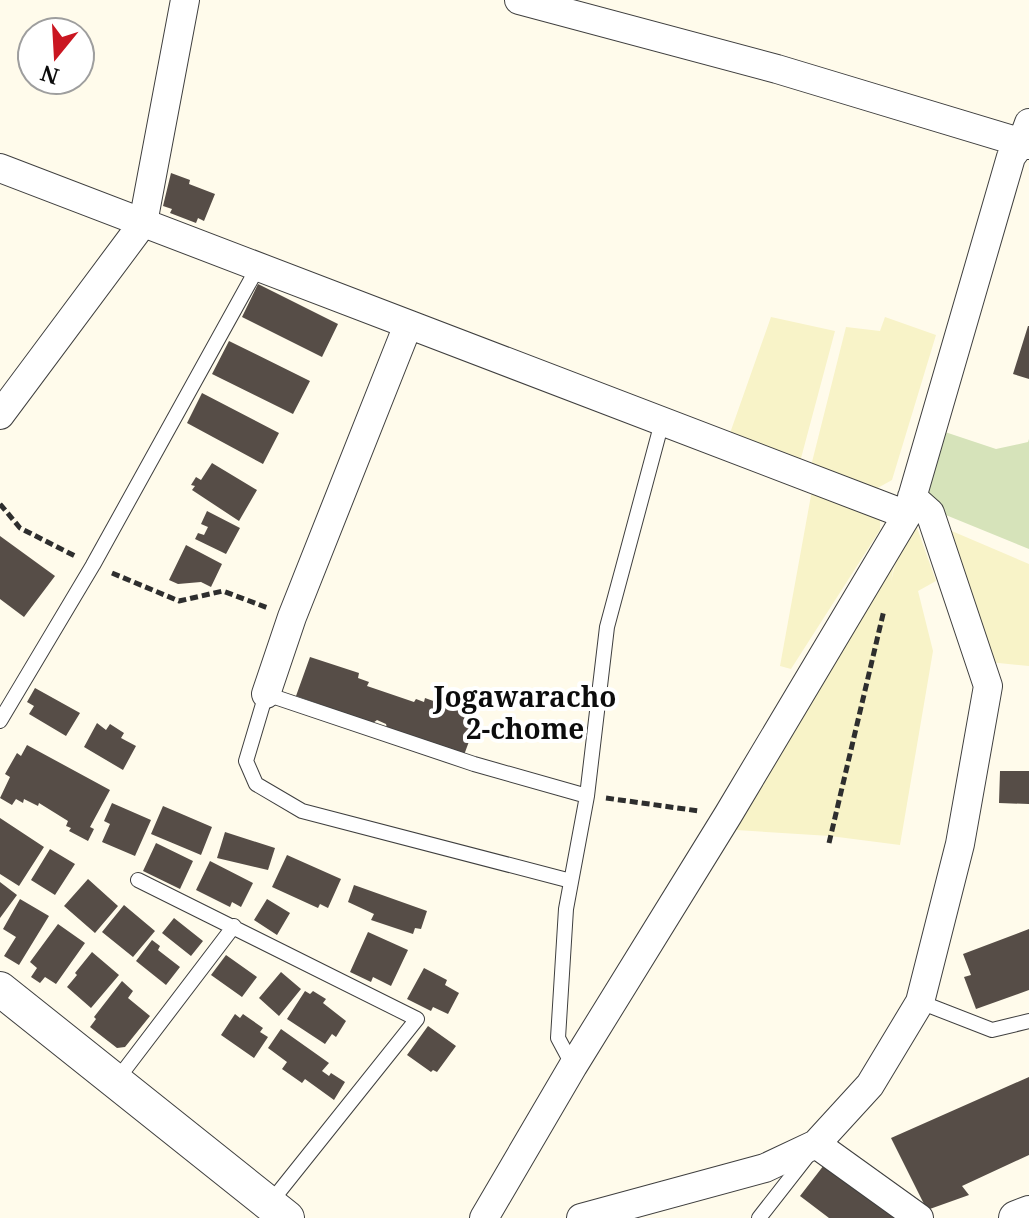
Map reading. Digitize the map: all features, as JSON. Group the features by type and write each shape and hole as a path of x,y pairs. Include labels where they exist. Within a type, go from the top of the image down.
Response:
{"street":[{"path":"0,415 143,223 185,0"},
{"path":"484,1218 573,1066 728,815 909,506 1011,157 1027,137 519,0"},
{"path":"0,168 662,422 930,513 988,686 960,844 920,1002 870,1085 816,1144 765,1168 581,1218"},
{"path":"266,694 292,617 408,325"},
{"path":"1,992 278,1211"},
{"path":"816,1144 919,1218"},
{"path":"1016,1218 1029,1213"}],"lane":[{"path":"0,721 93,565 258,267"},
{"path":"573,1066 558,1038 566,909 587,796 607,627 662,422"},
{"path":"571,881 302,811 256,784 246,761 266,694 474,764 587,796"},
{"path":"138,880 417,1019 278,1211"},
{"path":"116,1081 234,926"},
{"path":"920,1002 992,1030 1029,1021"},
{"path":"759,1218 816,1144"}],"path":[{"path":"0,504 20,528 93,565 179,601 223,591 292,617"},
{"path":"829,843 885,605"},
{"path":"587,796 728,815"}],"shaded area":[{"path":"771,317 835,331 800,462 729,436"},
{"path":"885,317 936,335 892,480 874,490 811,466 846,327 880,331"},
{"path":"812,490 880,517 880,530 791,669 780,666"},
{"path":"915,522 936,581 918,591 933,651 900,845 830,836 736,830 895,559 891,582 900,543"},
{"path":"933,523 1029,564 1029,666 979,661"}],"green space":[{"path":"942,431 996,449 1028,442 1029,439 1029,549 936,511 921,487"}],"building":[{"path":"171,173 215,194 204,221 198,218 196,223 170,213 172,209 163,206"},
{"path":"258,284 338,324 322,357 242,317"},
{"path":"1029,326 1029,379 1013,374"},
{"path":"229,341 310,381 293,414 212,374"},
{"path":"202,393 279,433 263,464 187,423"},
{"path":"212,463 257,490 239,521 192,490 195,486 191,485 196,477 201,480"},
{"path":"207,511 240,528 226,554 195,539 198,533 204,535 208,527 201,524"},
{"path":"0,536 55,576 24,617 0,599"},
{"path":"186,545 222,564 211,587 201,582 178,584 169,580"},
{"path":"310,657 359,673 358,678 369,682 367,686 414,702 416,699 424,702 425,698 478,717 464,755 387,728 386,724 377,720 373,723 296,696"},
{"path":"35,688 80,713 66,736 29,714 34,706 27,702"},
{"path":"97,723 106,730 110,724 124,733 121,738 136,746 123,770 84,747"},
{"path":"27,745 110,790 90,827 94,829 88,841 69,831 71,828 66,826 68,821 39,803 38,806 24,799 23,803 16,799 12,805 0,798 10,777 5,774 17,753 21,756"},
{"path":"1000,771 1029,771 1029,804 999,803"},
{"path":"112,803 151,820 135,856 102,842 110,824 104,821"},
{"path":"163,806 212,827 201,855 151,834"},
{"path":"0,818 44,847 19,886 0,874"},
{"path":"225,832 275,848 268,870 217,858"},
{"path":"156,843 193,861 180,889 143,871"},
{"path":"50,849 75,864 55,895 31,880"},
{"path":"287,855 341,879 328,908 320,904 318,908 272,887"},
{"path":"210,861 253,883 241,907 232,902 230,907 196,890"},
{"path":"88,879 118,906 95,933 64,906"},
{"path":"0,882 17,895 0,918"},
{"path":"354,885 427,911 421,929 415,928 413,934 371,920 374,914 348,902"},
{"path":"20,899 49,916 19,965 4,956 16,937 3,929"},
{"path":"267,899 290,913 277,935 254,920"},
{"path":"124,905 155,931 133,957 102,932"},
{"path":"174,918 203,941 191,956 162,933"},
{"path":"58,924 85,943 56,984 45,977 40,983 31,977 37,968 30,962"},
{"path":"1029,929 1029,990 976,1009 964,977 971,975 963,954"},
{"path":"368,932 408,950 391,986 373,977 371,982 350,972"},
{"path":"152,940 160,946 158,950 180,967 166,985 136,961"},
{"path":"92,952 119,975 91,1008 67,987"},
{"path":"226,955 257,977 242,997 211,975"},
{"path":"424,968 447,980 445,985 459,993 448,1014 433,1007 431,1011 407,999"},
{"path":"281,972 301,989 279,1016 259,998"},
{"path":"122,981 133,991 128,998 150,1016 125,1047 117,1048 90,1027 96,1019 94,1017"},
{"path":"305,991 310,994 313,991 326,999 323,1003 346,1021 336,1037 332,1034 325,1044 287,1019"},
{"path":"235,1014 240,1018 243,1014 263,1028 260,1032 268,1037 254,1058 221,1035"},
{"path":"428,1026 456,1046 437,1072 431,1072 407,1055"},
{"path":"281,1029 329,1063 322,1071 345,1082 334,1100 305,1079 302,1083 282,1069 287,1062 268,1048"},
{"path":"1029,1077 1029,1155 962,1186 969,1195 927,1210 891,1138"},
{"path":"824,1165 896,1218 829,1218 800,1196"}],"district":[{"name":"Jogawaracho 2-chome","path":"525,712"}]}
